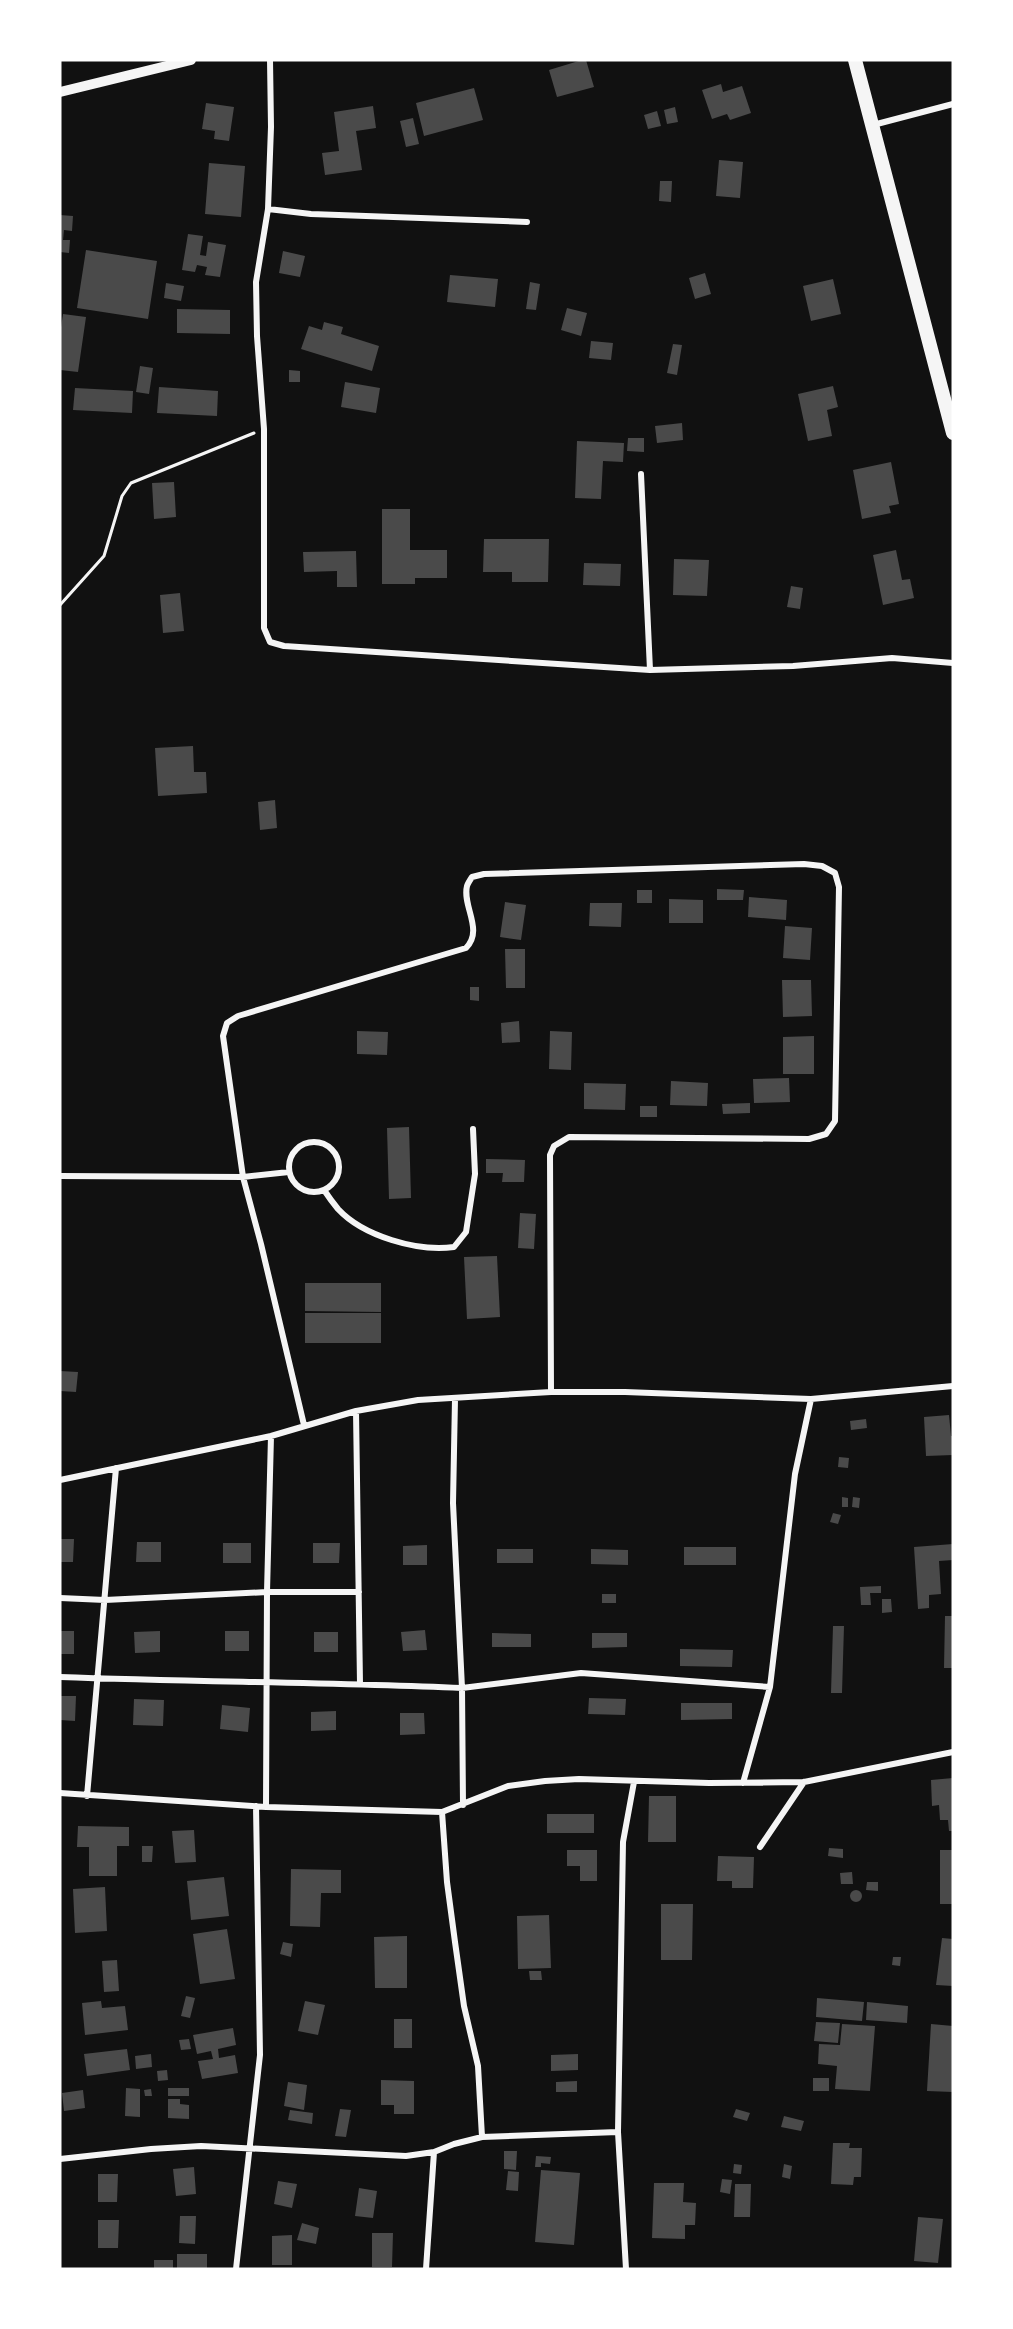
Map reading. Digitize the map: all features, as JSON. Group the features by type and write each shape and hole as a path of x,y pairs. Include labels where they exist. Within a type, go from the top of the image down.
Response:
{"main road":[{"path":"855,60 953,433"}],"street":[{"path":"60,92 191,60"},
{"path":"270,60 271,127 268,208 256,282 256,336 264,429 264,628 270,642 284,646 650,670 793,666 892,658 953,663"},
{"path":"873,125 953,104"},
{"path":"268,208 322,215 527,222"},
{"path":"641,474 650,670"},
{"path":"304,1425 243,1177 224,1036 227,1023 238,1016 466,948 472,942 473,933 467,886 472,878 484,873 804,864 822,866 835,873 839,887 835,1121 826,1134 809,1139 569,1137 554,1146 550,1155 551,1392"},
{"path":"324,1190 339,1210 361,1227 415,1247 437,1249 454,1247 466,1232 475,1174 473,1129"},
{"path":"310,1142 320,1143 336,1156 337,1175 332,1184 324,1190 313,1192 302,1189 294,1182 289,1172 289,1162 293,1153 310,1142"},
{"path":"60,1176 243,1177 289,1172"},
{"path":"60,1480 271,1436 356,1411 418,1400 551,1392 626,1392 811,1399 953,1386"},
{"path":"455,1399 453,1503 462,1688 463,1805"},
{"path":"743,1783 770,1687 795,1474 811,1399"},
{"path":"356,1411 360,1684"},
{"path":"266,1807 267,1592 271,1436"},
{"path":"87,1796 116,1468"},
{"path":"60,1598 105,1600 267,1592 359,1592"},
{"path":"60,1677 462,1688 581,1673 770,1687"},
{"path":"60,1793 266,1807 442,1812 508,1786 545,1781 579,1779 634,1782 804,1782 953,1752"},
{"path":"626,2269 618,2132 623,1842 634,1782"},
{"path":"760,1847 804,1782"},
{"path":"236,2269 260,2055 256,1806"},
{"path":"442,1812 447,1882 464,2006 478,2066 482,2137"},
{"path":"60,2159 201,2145 395,2156 434,2152 482,2137 618,2132"},
{"path":"426,2269 434,2152"}],"path":[{"path":"60,605 104,556 122,496 131,483 264,429"}],"building":[{"path":"586,60 594,87 557,97 549,70"},
{"path":"721,84 723,92 742,86 751,113 730,120 727,114 712,119 702,90"},
{"path":"474,88 483,120 424,136 416,103"},
{"path":"206,103 234,107 229,141 214,139 215,131 202,129"},
{"path":"373,106 376,128 356,131 362,170 325,175 322,153 339,151 334,112"},
{"path":"675,107 678,122 667,124 664,110"},
{"path":"657,111 661,126 648,129 644,115"},
{"path":"413,118 419,144 406,147 400,121"},
{"path":"719,160 743,162 740,198 716,196"},
{"path":"209,163 245,166 241,217 205,214"},
{"path":"660,181 672,181 671,202 659,201"},
{"path":"60,215 73,216 72,231 64,230 63,240 70,240 69,253 60,252"},
{"path":"188,234 203,236 200,255 206,256 208,242 226,245 220,277 205,275 207,267 197,265 195,272 182,270"},
{"path":"86,250 157,261 148,319 77,308"},
{"path":"283,251 305,256 300,277 279,273"},
{"path":"705,273 711,294 695,299 689,278"},
{"path":"450,275 498,279 495,307 447,302"},
{"path":"833,279 841,314 811,321 803,286"},
{"path":"530,282 540,284 536,310 526,309"},
{"path":"166,283 184,286 181,301 164,298"},
{"path":"567,308 587,313 581,336 561,330"},
{"path":"177,309 230,310 230,334 177,333"},
{"path":"63,314 86,317 78,372 60,370 60,334"},
{"path":"324,322 343,327 341,334 379,346 372,371 301,349 309,326 322,330"},
{"path":"591,341 613,343 611,360 589,358"},
{"path":"673,344 682,345 677,375 667,373"},
{"path":"140,366 153,368 149,394 136,392"},
{"path":"289,370 300,371 300,382 289,382"},
{"path":"345,382 380,388 376,413 341,407"},
{"path":"833,386 838,407 827,410 832,436 808,441 798,394"},
{"path":"159,387 218,391 217,416 157,413"},
{"path":"75,388 133,391 132,413 73,410"},
{"path":"682,423 683,440 657,443 655,426"},
{"path":"628,438 644,438 644,452 627,451"},
{"path":"577,441 624,443 623,462 603,461 601,499 575,498"},
{"path":"891,462 899,504 889,506 891,513 862,519 853,470"},
{"path":"174,482 176,517 154,519 152,483"},
{"path":"382,509 410,509 410,550 447,550 447,578 415,578 415,584 382,584"},
{"path":"484,539 549,539 548,582 512,582 512,572 483,572"},
{"path":"896,550 902,580 910,579 914,598 883,605 873,555"},
{"path":"356,551 357,587 337,587 337,571 304,572 303,552"},
{"path":"674,559 709,560 707,596 673,595"},
{"path":"584,563 621,564 620,586 583,585"},
{"path":"791,586 803,588 800,609 787,607"},
{"path":"180,593 184,631 163,633 160,595"},
{"path":"193,746 194,772 206,772 207,793 158,796 155,748"},
{"path":"275,800 277,828 260,830 258,802"},
{"path":"717,889 744,890 743,900 717,900"},
{"path":"637,890 652,890 652,903 637,903"},
{"path":"749,897 787,900 786,920 748,917"},
{"path":"669,899 703,900 703,923 669,923"},
{"path":"505,902 526,905 521,940 500,937"},
{"path":"590,903 622,903 621,927 589,926"},
{"path":"785,926 812,928 810,960 783,958"},
{"path":"505,949 525,949 525,988 506,988"},
{"path":"782,980 811,980 812,1016 783,1017"},
{"path":"470,987 479,987 479,1001 470,1000"},
{"path":"519,1021 520,1042 502,1043 501,1023"},
{"path":"357,1031 388,1032 387,1055 357,1054"},
{"path":"550,1031 572,1032 571,1070 549,1069"},
{"path":"814,1036 814,1074 783,1074 783,1037"},
{"path":"789,1078 790,1102 754,1103 753,1079"},
{"path":"671,1081 708,1083 707,1106 670,1105"},
{"path":"584,1083 626,1084 625,1110 584,1109"},
{"path":"750,1103 750,1113 723,1114 722,1104"},
{"path":"640,1106 657,1106 657,1117 640,1117"},
{"path":"409,1127 411,1198 389,1199 387,1128"},
{"path":"486,1159 525,1160 524,1182 502,1182 503,1173 486,1173"},
{"path":"520,1213 536,1214 534,1249 518,1248"},
{"path":"497,1256 500,1317 467,1319 464,1257"},
{"path":"305,1283 381,1283 381,1312 305,1311"},
{"path":"305,1313 381,1313 381,1343 305,1343"},
{"path":"60,1371 78,1372 76,1392 60,1391"},
{"path":"949,1415 951,1436 953,1436 953,1455 926,1456 924,1417"},
{"path":"866,1419 867,1428 851,1430 850,1421"},
{"path":"839,1457 849,1458 848,1468 838,1467"},
{"path":"842,1497 848,1498 848,1507 842,1507"},
{"path":"853,1497 860,1498 859,1508 852,1507"},
{"path":"833,1513 841,1515 838,1524 830,1522"},
{"path":"60,1539 74,1539 73,1562 60,1562"},
{"path":"137,1542 161,1542 161,1562 136,1562"},
{"path":"223,1543 251,1543 251,1563 223,1563"},
{"path":"313,1543 340,1543 339,1563 313,1563"},
{"path":"953,1544 953,1560 939,1561 941,1594 929,1595 929,1608 918,1609 914,1547"},
{"path":"427,1545 427,1565 403,1565 403,1546"},
{"path":"684,1547 736,1547 736,1565 684,1565"},
{"path":"497,1549 533,1549 533,1563 497,1563"},
{"path":"591,1549 628,1550 628,1565 591,1564"},
{"path":"881,1586 881,1593 870,1593 871,1605 861,1605 860,1587"},
{"path":"602,1594 616,1594 616,1603 602,1603"},
{"path":"882,1599 891,1599 892,1612 882,1613"},
{"path":"945,1616 953,1616 953,1668 944,1668"},
{"path":"833,1626 844,1626 842,1693 831,1693"},
{"path":"425,1630 427,1650 403,1651 401,1632"},
{"path":"60,1631 74,1631 74,1654 60,1654"},
{"path":"160,1631 160,1652 135,1653 134,1632"},
{"path":"225,1631 249,1631 249,1651 225,1651"},
{"path":"314,1632 338,1632 338,1652 314,1652"},
{"path":"492,1633 531,1634 531,1647 492,1647"},
{"path":"592,1633 627,1633 627,1647 592,1648"},
{"path":"680,1649 733,1650 732,1667 680,1666"},
{"path":"60,1696 76,1696 75,1721 60,1720"},
{"path":"589,1698 626,1699 625,1715 588,1714"},
{"path":"134,1699 164,1700 163,1726 133,1725"},
{"path":"681,1703 732,1703 732,1719 681,1720"},
{"path":"222,1705 250,1708 248,1732 220,1729"},
{"path":"336,1711 336,1730 311,1731 311,1712"},
{"path":"400,1713 424,1713 425,1734 400,1735"},
{"path":"953,1778 953,1831 949,1831 948,1820 940,1820 939,1805 932,1806 931,1780"},
{"path":"649,1796 676,1796 676,1842 648,1842"},
{"path":"547,1814 594,1814 594,1833 547,1833"},
{"path":"78,1826 129,1827 129,1846 117,1846 117,1876 89,1876 89,1847 77,1847"},
{"path":"194,1830 196,1862 175,1863 172,1831"},
{"path":"142,1846 153,1846 152,1862 142,1862"},
{"path":"829,1848 843,1849 843,1858 828,1856"},
{"path":"567,1850 597,1850 597,1881 580,1881 580,1866 567,1866"},
{"path":"940,1850 953,1850 953,1904 940,1904"},
{"path":"718,1856 754,1857 753,1888 732,1888 732,1881 717,1881"},
{"path":"291,1869 341,1870 341,1893 321,1893 320,1927 290,1926"},
{"path":"852,1872 853,1884 841,1884 840,1873"},
{"path":"224,1877 229,1916 191,1920 187,1881"},
{"path":"867,1882 878,1882 878,1891 866,1890"},
{"path":"105,1887 107,1931 75,1933 73,1889"},
{"path":"856,1890 862,1896 856,1902 850,1896"},
{"path":"661,1904 693,1904 692,1960 661,1960"},
{"path":"549,1915 551,1968 518,1969 517,1916"},
{"path":"227,1929 235,1979 200,1984 193,1934"},
{"path":"407,1936 407,1988 375,1988 374,1937"},
{"path":"942,1938 953,1939 953,1986 936,1985"},
{"path":"283,1942 293,1944 291,1957 280,1954"},
{"path":"893,1957 901,1957 900,1966 892,1965"},
{"path":"117,1960 119,1991 104,1992 102,1961"},
{"path":"529,1971 541,1971 542,1980 530,1980"},
{"path":"186,1996 195,1998 190,2018 181,2016"},
{"path":"817,1998 864,2002 862,2021 816,2017"},
{"path":"101,2001 102,2008 125,2006 128,2030 85,2035 82,2003"},
{"path":"305,2001 325,2005 318,2035 298,2031"},
{"path":"867,2002 908,2006 907,2023 866,2020"},
{"path":"394,2019 412,2019 412,2048 394,2048"},
{"path":"816,2022 840,2023 838,2043 814,2041"},
{"path":"842,2024 875,2026 870,2091 835,2089 837,2066 818,2064 819,2044 840,2045"},
{"path":"931,2024 953,2026 953,2092 927,2091"},
{"path":"233,2028 236,2045 218,2049 219,2058 235,2055 238,2073 202,2079 198,2061 213,2059 211,2051 197,2054 193,2035"},
{"path":"189,2039 191,2049 181,2050 179,2040"},
{"path":"127,2049 130,2070 87,2076 84,2054"},
{"path":"151,2054 152,2067 136,2069 135,2056"},
{"path":"578,2054 578,2070 551,2071 551,2055"},
{"path":"167,2070 168,2080 158,2081 157,2071"},
{"path":"813,2078 829,2078 829,2091 813,2091"},
{"path":"381,2080 414,2081 414,2114 394,2114 394,2105 381,2105"},
{"path":"577,2081 577,2092 556,2092 556,2082"},
{"path":"288,2082 307,2085 304,2110 284,2106"},
{"path":"126,2088 140,2089 140,2117 125,2116"},
{"path":"168,2088 189,2088 189,2096 168,2096"},
{"path":"151,2089 152,2096 145,2096 144,2090"},
{"path":"83,2090 85,2108 64,2111 62,2093"},
{"path":"168,2099 180,2099 180,2104 189,2105 189,2119 168,2118"},
{"path":"340,2109 351,2110 346,2137 335,2136"},
{"path":"736,2109 750,2113 747,2121 733,2117"},
{"path":"290,2110 313,2113 312,2124 288,2120"},
{"path":"784,2116 804,2121 801,2131 781,2127"},
{"path":"833,2143 850,2143 849,2148 862,2148 861,2177 854,2177 853,2185 831,2184"},
{"path":"504,2151 517,2151 516,2170 504,2169"},
{"path":"536,2156 551,2157 550,2164 541,2163 541,2167 535,2167"},
{"path":"734,2164 742,2165 741,2174 733,2173"},
{"path":"784,2164 792,2166 790,2179 782,2177"},
{"path":"194,2167 196,2194 176,2196 173,2169"},
{"path":"541,2170 580,2173 574,2245 535,2242"},
{"path":"508,2171 519,2172 518,2191 506,2190"},
{"path":"98,2174 118,2174 117,2202 98,2202"},
{"path":"722,2179 732,2180 730,2194 720,2192"},
{"path":"278,2181 297,2184 292,2208 274,2204"},
{"path":"654,2183 684,2183 683,2202 696,2203 695,2225 685,2225 685,2239 652,2238"},
{"path":"735,2184 751,2184 750,2217 734,2217"},
{"path":"359,2188 377,2191 373,2218 355,2216"},
{"path":"180,2216 196,2216 195,2244 179,2243"},
{"path":"918,2217 943,2219 938,2263 914,2261"},
{"path":"98,2220 119,2220 118,2248 98,2248"},
{"path":"302,2223 319,2228 316,2244 297,2240"},
{"path":"372,2233 393,2233 392,2267 372,2267"},
{"path":"292,2235 292,2265 272,2265 272,2236"},
{"path":"177,2254 207,2254 207,2269 177,2269"},
{"path":"154,2260 173,2260 173,2269 154,2269"}]}
